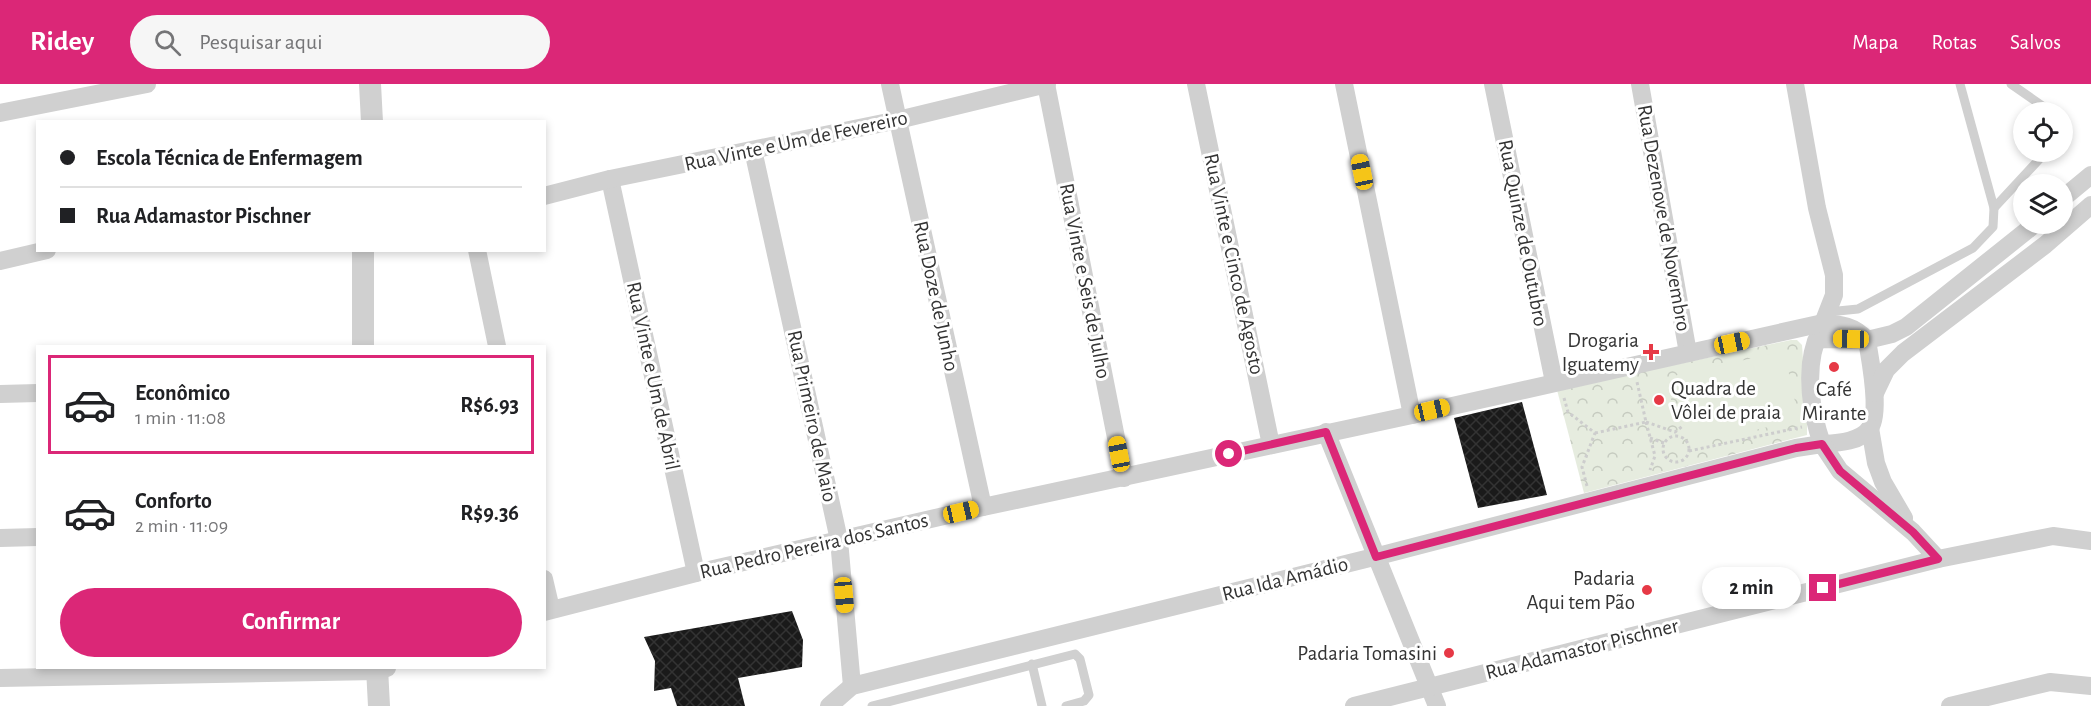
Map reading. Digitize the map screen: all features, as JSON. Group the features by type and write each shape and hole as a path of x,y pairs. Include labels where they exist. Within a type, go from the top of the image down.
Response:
{"street":[{"path":"0,113 147,84"},
{"path":"370,84 372,120"},
{"name":"Rua Doze de Junho","path":"890,84 983,507"},
{"name":"Rua Vinte e Um de Fevereiro","path":"546,196 898,120 1047,84"},
{"name":"Rua Vinte e Seis de Julho","path":"1047,84 1124,478"},
{"name":"Rua Vinte e Cinco de Agosto","path":"1196,84 1272,445"},
{"path":"1344,84 1412,415"},
{"name":"Rua Quinze de Outubro","path":"1493,84 1554,382"},
{"name":"Rua Dezenove de Novembro","path":"1640,84 1688,353"},
{"path":"1795,84 1817,208 1834,275 1834,295 1812,353 1812,399 1815,424 1822,444 1840,471 1913,532 1938,559"},
{"name":"Rua Primeiro de Maio","path":"753,150 839,540 852,686"},
{"path":"2073,190 2091,175"},
{"name":"Rua Vinte e Um de Abril","path":"610,180 696,573"},
{"path":"1875,393 1886,370 1903,353 2045,245 2091,205"},
{"path":"1816,341 1867,340 1892,334 1906,327 2022,234"},
{"path":"0,261 39,252"},
{"path":"363,252 363,345"},
{"path":"477,252 497,345"},
{"path":"1826,318 1857,330 1867,340 1875,393 1870,428 1876,463 1883,482 1913,532"},
{"name":"Rua Pedro Pereira dos Santos","path":"548,610 696,573 983,507 1412,415 1688,353 1826,318"},
{"path":"0,394 36,393"},
{"name":"Rua Ida Amádio","path":"852,686 1376,557 1785,451 1841,443 1858,437 1870,428"},
{"path":"1326,432 1437,706"},
{"name":"Rua Adamastor Pischner","path":"1354,706 1938,559 2053,536 2091,541"},
{"path":"0,538 36,537"},
{"path":"546,594 548,610"},
{"path":"0,678 380,669 379,706"},
{"path":"1950,706 2050,682 2091,687"},
{"path":"830,706 852,686"}],"lane":[{"path":"1826,318 1858,309 1973,248 1993,227 1994,208 1960,84"},
{"path":"2011,84 2037,102"},
{"path":"1994,208 2037,162"},
{"path":"872,706 1075,654 1078,655 1089,695 1084,701 1066,706"},
{"path":"1032,664 1042,706"}],"path":[{"path":"1635,377 1654,456 1648,474"},
{"path":"1568,412 1595,433"},
{"path":"1595,433 1646,422 1675,432 1684,425"},
{"path":"1689,451 1815,424"},
{"path":"1587,488 1582,467 1595,433"},
{"path":"1678,435 1688,442 1689,451 1685,459 1672,461 1663,452 1664,443 1670,437 1678,435"},
{"path":"1650,438 1664,443"}],"green space":[{"path":"1797,340 1802,345 1807,435 1584,493 1557,390"},
{"path":"1784,351 1799,420 1689,445 1673,376"},
{"name":"Quadra de Vôlei de praia","path":"1666,377 1675,417 1652,423 1643,383"}],"building":[{"path":"1522,402 1547,495 1478,508 1454,418"},
{"path":"792,611 803,640 802,667 738,678 745,706 677,706 671,688 654,691 655,661 644,637"}],"place":[{"name":"Drogaria Iguatemy","path":"1651,352"},
{"name":"Café Mirante","path":"1834,367"},
{"name":"Quadra de Vôlei de praia","path":"1659,400"},
{"name":"Padaria Aqui tem Pão","path":"1647,590"},
{"name":"Padaria Tomasini","path":"1449,653"}],"route":[{"path":"1229,454 1326,432 1376,557 1796,448 1822,444 1840,471 1913,532 1938,559 1823,588"}]}
